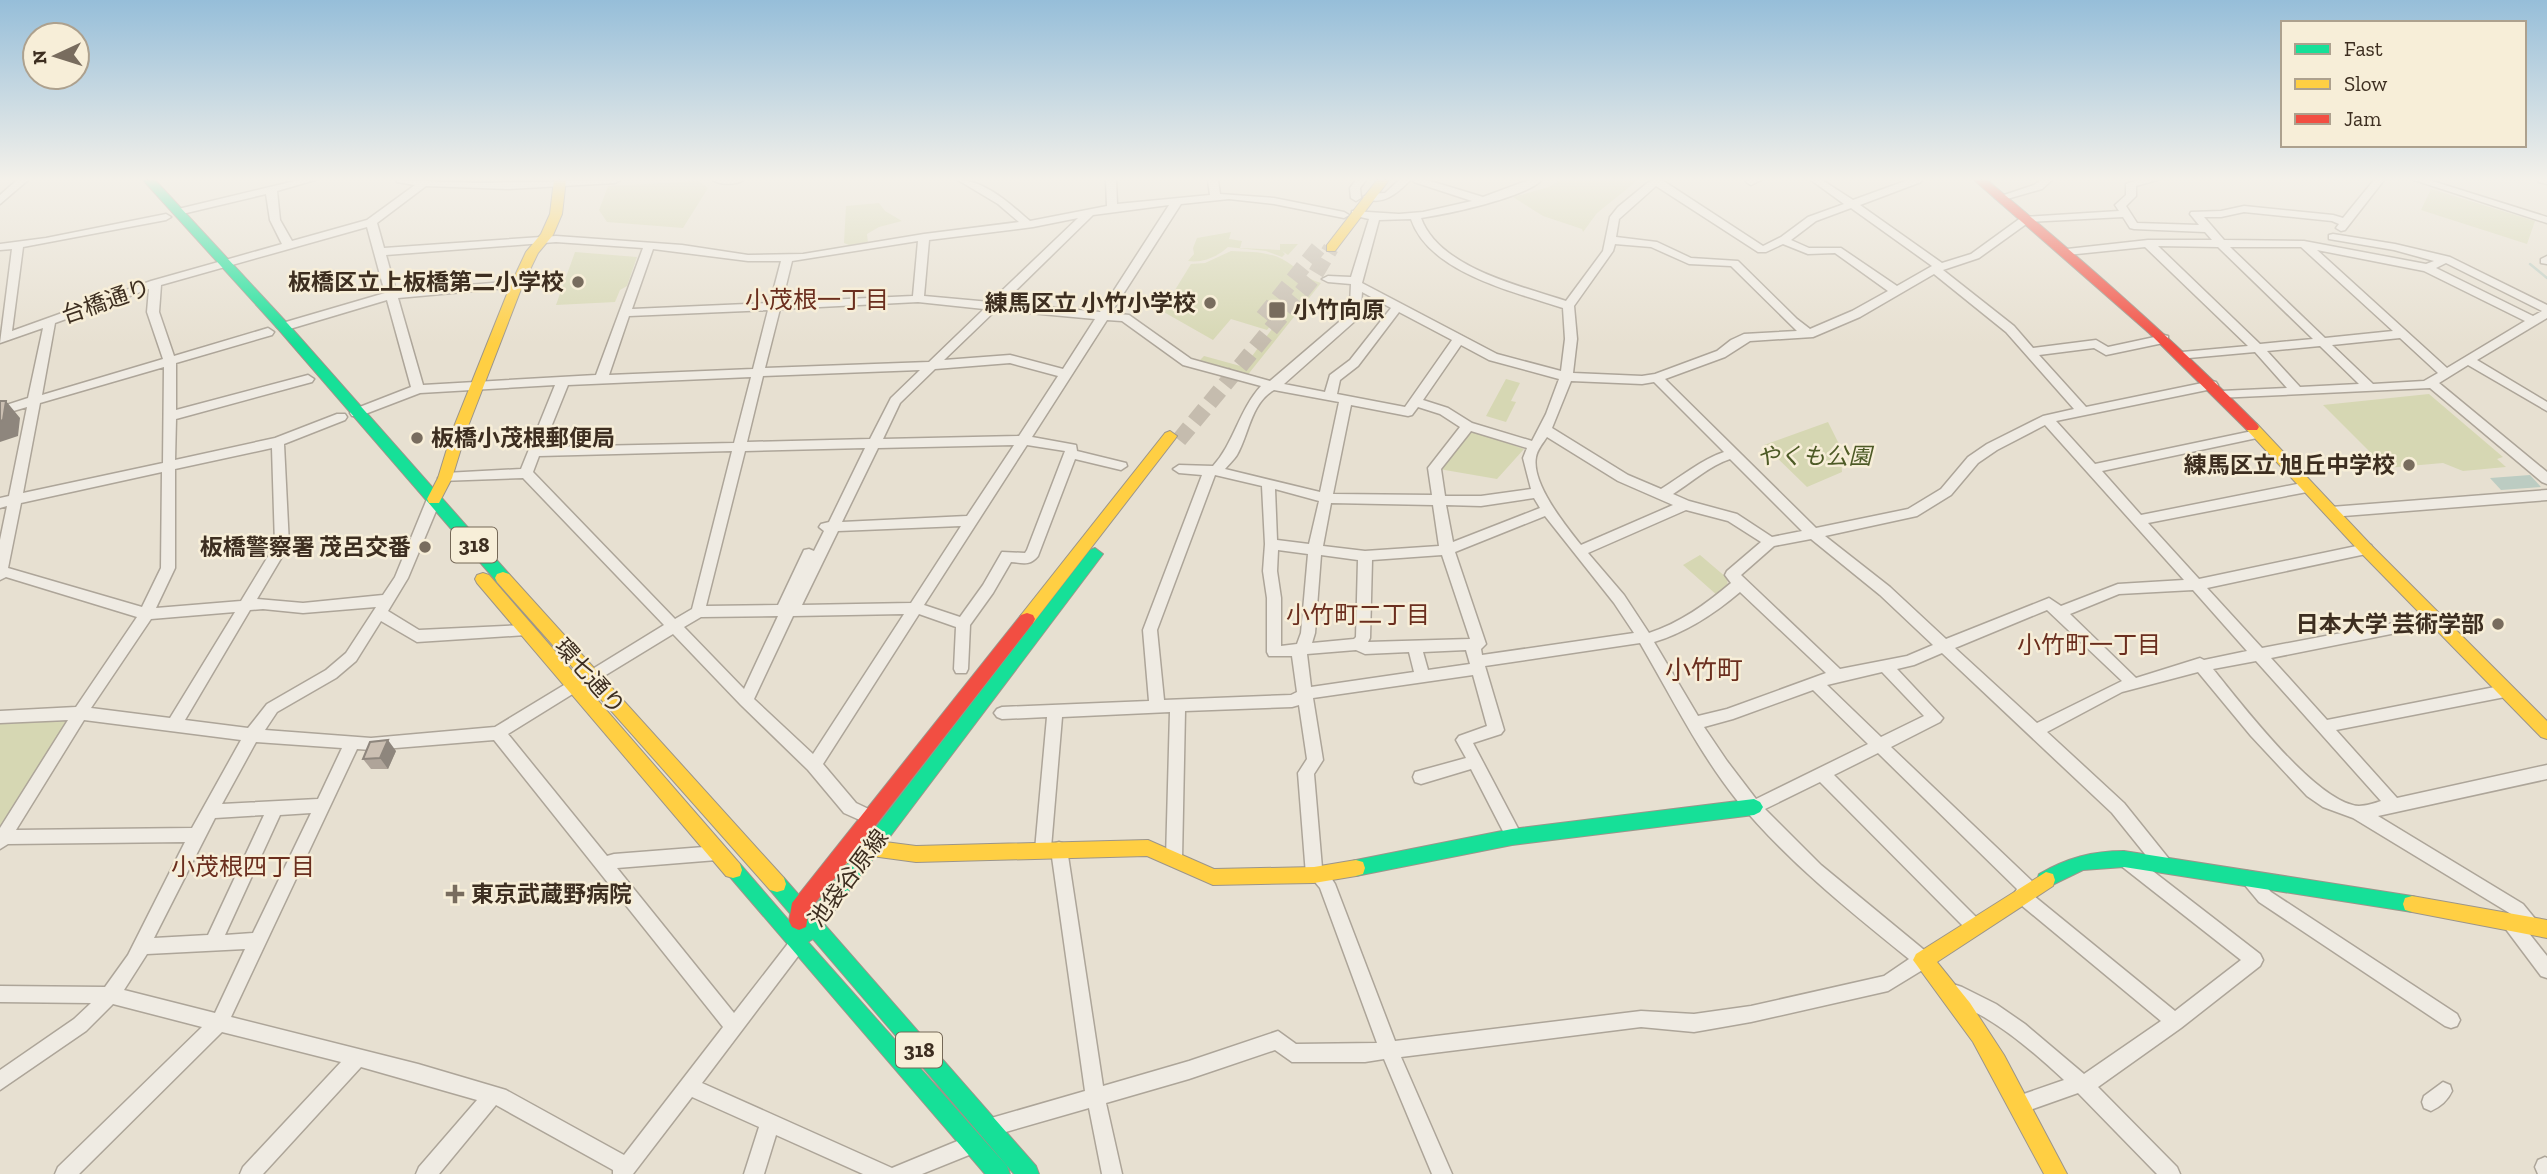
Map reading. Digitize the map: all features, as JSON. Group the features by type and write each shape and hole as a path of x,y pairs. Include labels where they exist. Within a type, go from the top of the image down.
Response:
{"main road":[{"name":"環七通り","path":"192,235 430,505 591,677 799,909 1028,1174"},
{"path":"430,505 445,478 460,429 517,284 532,251 546,235"},
{"path":"1325,247 1334,235"},
{"path":"2046,235 2182,356 2330,512 2547,732"},
{"name":"環七通り","path":"275,329 308,379 349,415"},
{"name":"池袋谷原線","path":"1175,438 869,848 799,943 799,909 1175,438"},
{"name":"環七通り","path":"430,505 526,630 999,1174"},
{"path":"839,859 862,847 916,854 1148,848 1213,877 1317,875 1514,836 1754,807"},
{"path":"2056,1174 1980,1030 1952,991 1923,960 1973,925 2076,863 2090,859 2124,859 2164,864 2539,927"}],"street":[{"path":"0,247 69,235"},
{"path":"283,235 288,244"},
{"name":"台橋通り","path":"3,338 155,283 323,235"},
{"path":"375,235 418,390"},
{"path":"381,252 573,239 747,258 787,258 942,235"},
{"path":"746,701 887,399 1061,235"},
{"path":"814,765 1156,235"},
{"path":"1157,707 1150,630 1213,471 1231,454 1247,414 1264,390 1351,318 1358,305 1358,269 1372,235"},
{"path":"1424,235 1440,251 1477,275 1568,306"},
{"path":"988,1128 1189,1070 1278,1040 1292,1053 1365,1053 1641,1019 1694,1023 1751,1014 1888,983 1923,960 1840,893 1754,807 1721,766 1646,638 1536,493 1529,458 1545,430 1567,377 1571,328 1568,306 1608,251 1612,235"},
{"path":"1739,235 1762,250 1789,235"},
{"path":"1891,235 1938,268 2010,329 2083,411"},
{"path":"1328,279 1357,283 1493,357 1567,377 1619,380 1657,378 1721,354 1748,337 1808,334 1856,314 1938,268 1975,256 2004,235"},
{"path":"2213,235 2325,341 2370,388"},
{"path":"918,299 925,237"},
{"path":"2325,248 2333,237 2395,247 2444,260 2547,311"},
{"path":"1611,240 1653,244 1689,261 1734,263 1808,334"},
{"path":"1782,240 1808,251 1837,250 1896,291"},
{"path":"2067,252 2148,243 2304,244 2427,268 2532,320"},
{"path":"2148,243 2257,348 2297,391"},
{"path":"2304,244 2447,373"},
{"path":"3,338 18,245"},
{"path":"601,379 649,246"},
{"path":"2361,254 2381,270"},
{"path":"698,612 787,258"},
{"path":"2427,268 2444,260"},
{"path":"1,839 146,614 168,568 170,360 153,312 155,283"},
{"path":"0,411 392,295 517,284"},
{"path":"624,313 918,299 1125,318 1186,362 1271,385 1346,400 1444,411 1468,426 1534,446"},
{"path":"1330,396 1334,378 1354,363 1398,306"},
{"path":"1837,675 1732,575 1770,542 1912,513 1946,492 1973,460 1992,447 2048,419 2216,390 2297,391 2431,383 2547,311"},
{"path":"50,320 1,573 146,614 246,605 303,608 389,600"},
{"path":"2182,356 2402,334"},
{"path":"2031,352 2096,344 2106,351 2164,339"},
{"path":"1412,407 1431,375 1458,340"},
{"path":"0,503 278,442 418,390 1010,359 1066,374"},
{"path":"2468,360 2547,407"},
{"path":"1657,378 1813,533 1885,592 2118,808 2164,864"},
{"path":"170,416 308,379"},
{"path":"526,473 563,381"},
{"path":"2431,383 2547,479"},
{"path":"1346,400 1315,550 1308,633 1299,657 1315,760 1306,774 1317,875 1327,884 1389,1050 1442,1174"},
{"path":"2048,419 2394,805"},
{"path":"1271,483 1268,486 1274,652 1358,644 1366,648 1479,644 1447,551 1434,468 1468,426"},
{"path":"1545,430 1623,478 1685,505 1732,516 1770,542"},
{"path":"2092,469 2257,433"},
{"path":"534,452 1024,440 1071,448 1071,454 1028,559 1007,556 963,624 961,669"},
{"path":"174,725 282,545 278,442"},
{"path":"1661,495 1701,470 1708,462 1733,453"},
{"path":"1071,454 1121,466"},
{"path":"1179,469 1213,471 1325,498 1489,500 1536,493"},
{"path":"445,478 526,473 746,701 814,765 850,808 871,818"},
{"path":"2138,520 2307,487"},
{"path":"2330,512 2547,495"},
{"path":"0,1081 80,1025 110,995 142,946 251,735 272,708 331,674 351,657 389,600 430,505"},
{"path":"1580,551 1685,505"},
{"path":"1272,544 1365,556 1447,551 1548,510"},
{"path":"828,526 971,521"},
{"path":"2060,613 2118,589 2197,585 2366,549"},
{"path":"1358,644 1363,638 1365,556"},
{"path":"1002,713 1292,701 1313,692 1423,676 1478,664 1671,632 1705,614 1740,584"},
{"path":"1886,667 1945,647 2049,603 2129,678 2130,685"},
{"path":"591,677 698,612 916,608 963,624"},
{"path":"380,613 416,636 526,630"},
{"path":"2034,732 2119,687 2200,664 2436,620"},
{"path":"1472,645 1496,730 1464,740 1514,836"},
{"path":"1414,646 1423,676"},
{"path":"2200,664 2256,732 2313,791 2329,802 2358,813 2517,909 2539,927"},
{"path":"1696,723 1728,715 1837,675 1881,665 1936,718 1754,807"},
{"path":"1815,684 2025,893 2175,1022"},
{"path":"0,717 80,713 251,735 352,744 498,733 574,686"},
{"path":"2323,727 2505,691"},
{"path":"1174,859 1178,707"},
{"path":"1055,711 1051,849 1095,1095 1112,1174"},
{"path":"498,733 734,1026"},
{"path":"65,1174 220,1021 352,744"},
{"path":"1421,777 1475,762"},
{"path":"2358,813 2547,772"},
{"path":"1824,775 1973,925"},
{"path":"210,811 323,806"},
{"path":"213,943 275,808"},
{"path":"1,839 197,835"},
{"path":"606,867 614,861 718,853"},
{"path":"2019,1105 2082,1085 2175,1022 2253,960 2124,859"},
{"path":"2247,878 2265,897 2451,1020"},
{"path":"2511,923 2547,971"},
{"path":"142,946 258,941"},
{"path":"0,993 110,995 220,1021 493,1095 506,1099 623,1171 799,943"},
{"path":"1952,991 1993,1012 2082,1085 2170,1174"},
{"path":"250,1174 358,1058"},
{"path":"688,1086 885,1174"},
{"path":"426,1174 493,1095"},
{"path":"754,1174 770,1123"},
{"path":"899,1174 972,1144"}],"green space":[{"path":"844,235 867,235 868,243 851,246 844,243"},
{"path":"1230,235 1229,239 1242,241 1240,248 1280,250 1280,244 1298,244 1288,255 1282,251 1285,254 1282,257 1266,251 1228,247 1210,258 1188,261 1194,254 1197,238"},
{"path":"2498,235 2530,235 2527,244"},
{"path":"1231,251 1276,256 1310,279 1321,283 1246,377 1198,362 1204,356 1244,367 1282,311 1267,330 1231,319 1213,340 1162,311 1191,264 1205,263"},
{"path":"575,252 637,257 627,286 620,290 615,302 556,305"},
{"path":"1506,379 1520,383 1511,401 1516,402 1506,422 1486,416"},
{"path":"2429,394 2503,457 2497,459 2506,467 2463,471 2443,463 2386,468 2323,405"},
{"name":"やくも公園","path":"1828,422 1840,446 1842,472 1807,487 1764,445"},
{"path":"1470,430 1524,449 1497,479 1439,469"},
{"path":"1700,555 1727,578 1728,587 1718,596 1683,565"},
{"path":"66,719 69,723 6,825 0,828 0,723"}],"shaded area":[{"path":"2530,475 2541,487 2501,490 2490,478"}],"building":[{"path":"0,401 6,401 3,420 0,421"},
{"path":"388,740 380,758 363,759 370,742"}],"waterway":[{"path":"2530,264 2547,278"}],"tunnel":[{"path":"1263,317 1320,246"},
{"path":"1179,440 1313,278 1331,248"}],"traffic: fast":[{"path":"200,235 503,578"},
{"path":"805,934 1095,554"},
{"path":"1356,868 1512,837 1754,807"},
{"path":"2046,880 2083,862 2124,859 2412,904"},
{"path":"733,870 999,1174"},
{"path":"777,884 1028,1174"}],"traffic: slow":[{"path":"434,499 445,478 460,429 517,284 532,252 547,235"},
{"path":"1331,248 1341,235"},
{"path":"2252,427 2366,549 2547,732"},
{"path":"1027,619 1170,436"},
{"path":"503,578 777,884"},
{"path":"483,579 733,870"},
{"path":"839,859 862,847 916,854 1148,848 1213,877 1314,875 1356,868"},
{"path":"2046,880 1923,960 1963,1009 1997,1062 2056,1174"},
{"path":"2412,904 2547,929"}],"traffic: jam":[{"path":"2045,235 2153,331 2252,427"},
{"path":"799,921 799,909 1027,619"}],"place":[{"name":"板橋区立上板橋第二小学校","path":"578,282"},
{"name":"練馬区立 小竹小学校","path":"1210,303"},
{"name":"小竹向原","path":"1277,310"},
{"name":"板橋小茂根郵便局","path":"417,438"},
{"name":"練馬区立 旭丘中学校","path":"2409,465"},
{"name":"板橋警察署 茂呂交番","path":"425,547"},
{"name":"日本大学 芸術学部","path":"2498,624"},
{"name":"東京武蔵野病院","path":"455,894"}],"district":[{"name":"小茂根一丁目","path":"817,300"},
{"name":"小竹町二丁目","path":"1358,615"},
{"name":"小竹町一丁目","path":"2089,645"},
{"name":"小竹町","path":"1704,670"},
{"name":"小茂根四丁目","path":"243,867"}]}
